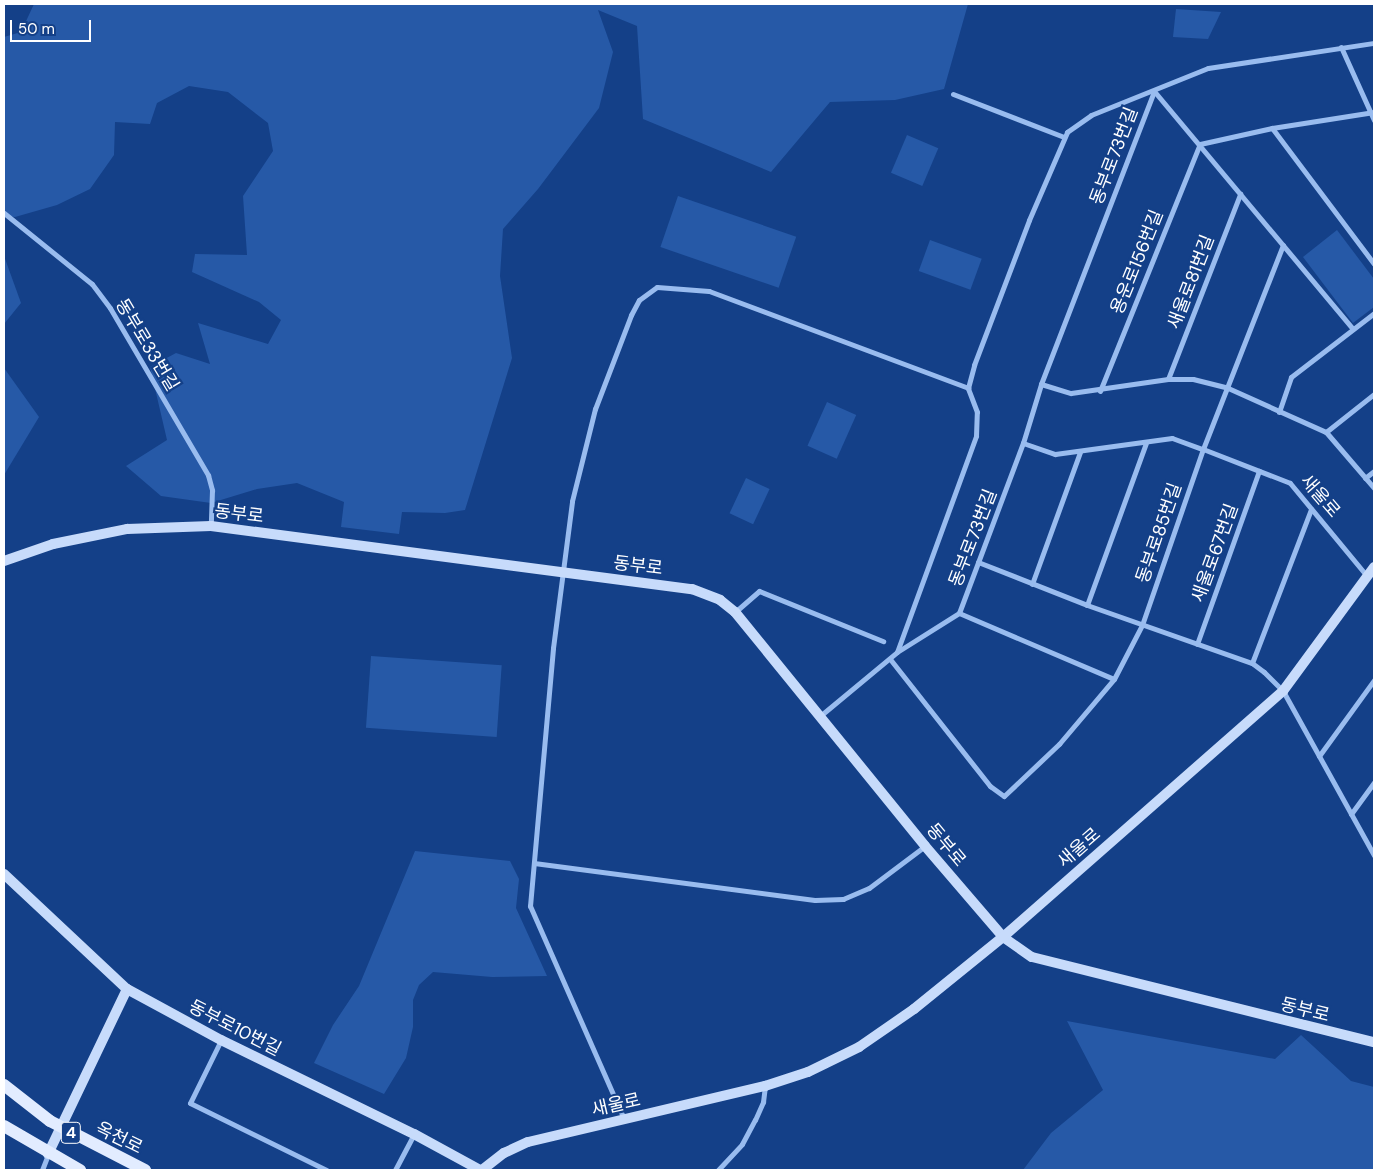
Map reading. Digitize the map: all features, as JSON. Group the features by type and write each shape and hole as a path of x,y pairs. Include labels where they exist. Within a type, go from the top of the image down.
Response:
{"main road":[{"name":"동부로","path":"4,561 53,544 127,529 211,526 692,590 720,600 735,612 925,846 1003,937 1032,957 1374,1042"},
{"name":"새울로","path":"481,1170 504,1153 528,1142 765,1086 808,1072 859,1048 914,1010 1003,937 1283,691 1374,567"},
{"name":"동부로10번길","path":"4,874 126,989 221,1040 414,1134 481,1170"},
{"path":"48,1154 62,1128 126,989"},
{"name":"옥천로","path":"4,1085 62,1128 145,1170"},
{"name":"4","path":"4,1126 48,1154 80,1170"}],"street":[{"name":"동부로73번길","path":"820,716 898,652 958,613 1023,444 1041,384 1154,91 1208,68 1374,43"},
{"path":"1341,47 1373,112 1374,120"},
{"path":"898,652 976,436 977,412 968,388 995,305 1064,137 1076,123 1091,115 1154,91 1353,329"},
{"path":"953,94 1064,137"},
{"path":"1200,144 1272,128 1373,112"},
{"path":"1272,128 1374,264"},
{"name":"용운로156번길","path":"1100,391 1200,144"},
{"name":"새울로81번길","path":"1168,379 1240,194"},
{"name":"동부로33번길","path":"4,213 92,284 110,308 208,476 212,490 211,526"},
{"name":"동부로85번길","path":"890,659 990,786 1004,796 1059,744 1114,679 1142,625 1203,449 1283,245"},
{"path":"624,1120 530,906 561,573 572,501 595,409 639,300 657,287 689,287 796,322 968,388"},
{"path":"1279,412 1291,376 1374,313"},
{"path":"1041,384 1071,393 1100,391 1168,379 1193,379 1228,388 1326,432 1374,488"},
{"path":"1326,432 1374,394"},
{"path":"1023,444 1055,454 1172,438 1203,449"},
{"path":"1087,605 1146,443"},
{"name":"새울로","path":"1203,449 1290,483 1367,577"},
{"path":"1032,584 1080,452"},
{"name":"새울로67번길","path":"1197,644 1259,470"},
{"path":"1365,478 1374,471"},
{"path":"1252,664 1311,509"},
{"path":"978,562 1087,605 1252,664 1283,691 1374,856"},
{"path":"735,612 759,591 883,640"},
{"name":"동부로73번길","path":"958,613 1114,679"},
{"path":"1319,756 1374,680"},
{"path":"1351,814 1374,782"},
{"path":"534,864 816,900 843,900 869,888 925,846"},
{"path":"221,1040 190,1104 326,1170"},
{"path":"718,1170 742,1144 763,1102 765,1086"},
{"path":"395,1170 414,1134"},
{"path":"42,1170 48,1154"}],"shaded area":[{"path":"34,4 968,4 944,89 895,100 830,102 771,172 643,119 637,26 598,10 613,52 599,108 538,189 503,229 500,276 512,358 465,510 445,513 402,512 399,534 341,527 344,502 297,483 257,489 211,503 161,496 126,466 167,440 150,367 176,353 210,364 198,323 268,344 281,320 259,302 192,272 195,254 247,255 243,196 273,151 268,123 228,92 189,86 157,103 150,124 115,122 114,155 90,189 57,205 15,217 4,216 4,37 21,32"},
{"path":"1176,9 1221,12 1208,39 1173,37"},
{"path":"907,135 938,148 922,186 891,173"},
{"path":"678,196 796,237 779,288 660,247"},
{"path":"1337,230 1374,279 1374,307 1353,323 1303,257"},
{"path":"930,240 982,259 970,290 919,271"},
{"path":"4,256 21,303 4,324"},
{"path":"4,368 39,417 4,475"},
{"path":"827,402 856,415 837,459 807,446"},
{"path":"746,478 770,489 753,524 730,513"},
{"path":"371,656 502,665 497,737 366,728"},
{"path":"415,851 510,861 519,879 516,908 547,976 492,977 433,972 419,985 413,1000 413,1027 406,1058 384,1094 314,1063 333,1025 359,986"},
{"path":"1067,1021 1275,1059 1301,1035 1351,1081 1374,1087 1374,1170 1023,1170 1051,1133 1103,1090"}]}
